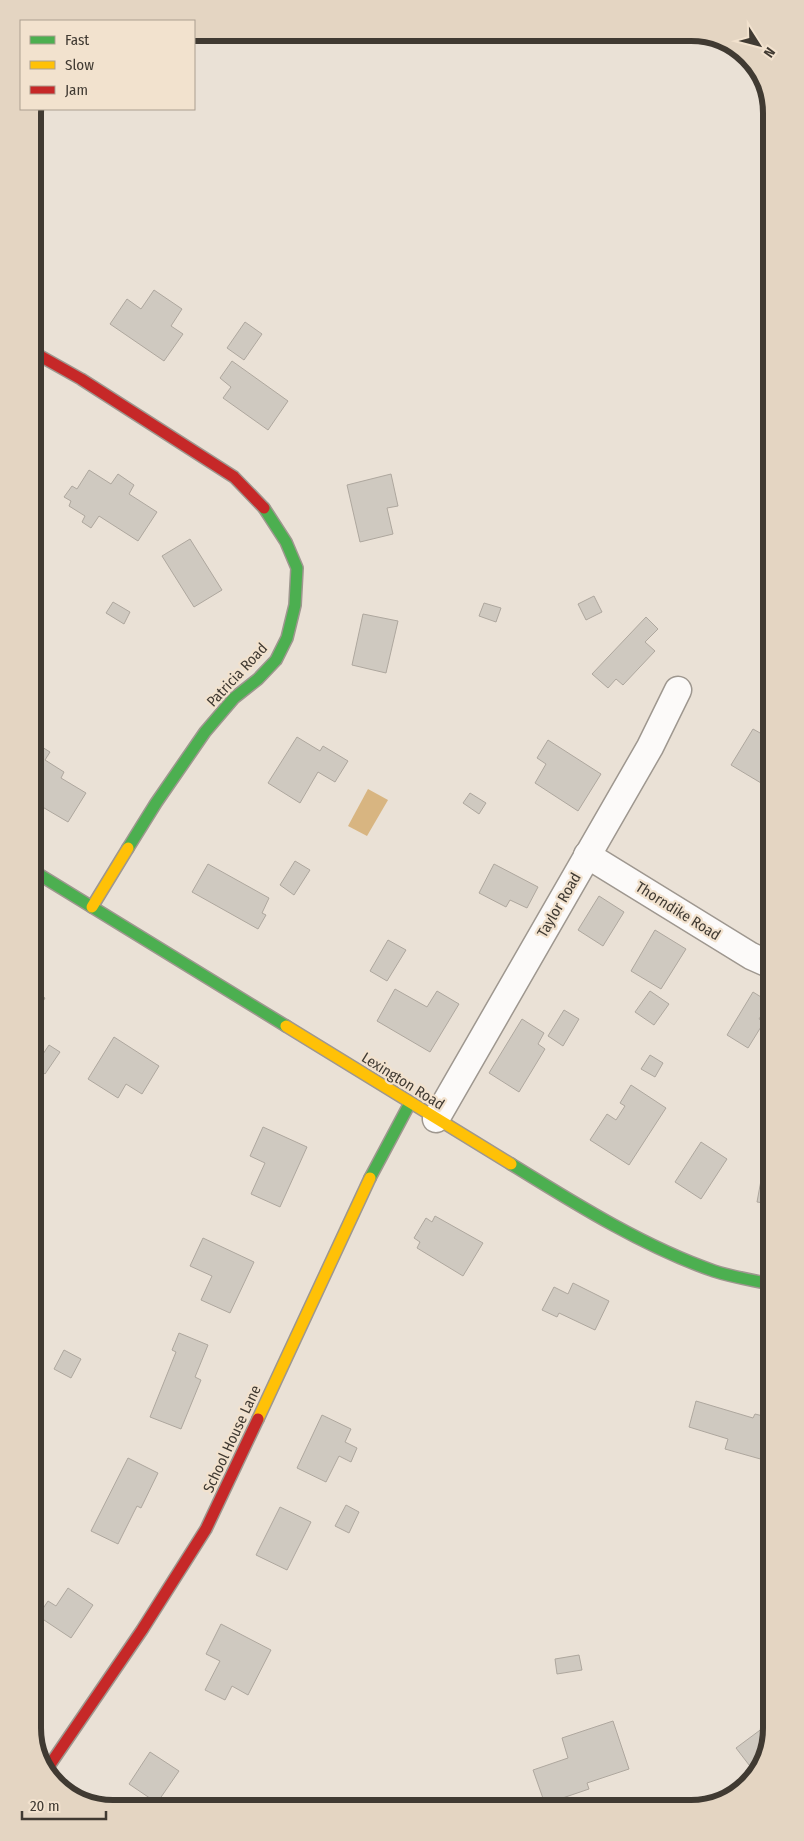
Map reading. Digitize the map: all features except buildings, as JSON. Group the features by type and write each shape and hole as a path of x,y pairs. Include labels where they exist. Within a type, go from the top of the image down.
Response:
{"street":[{"name":"Patricia Road","path":"41,357 80,379 234,477 265,510 286,542 297,568 295,605 286,638 276,660 258,679 234,698 205,732 156,804 92,907"},
{"name":"Taylor Road","path":"436,1119 650,747 678,690"},
{"name":"Thorndike Road","path":"587,856 751,956 763,961"},
{"name":"Lexington Road","path":"41,876 589,1212 632,1235 715,1271 763,1282"},
{"name":"School House Lane","path":"51,1764 142,1630 206,1529 373,1172 410,1103"}],"shaded area":[{"path":"368,789 388,800 367,836 348,826"}],"traffic: fast":[{"path":"128,848 156,803 205,732 234,698 258,679 276,660 287,638 295,605 297,568 286,542 264,508"},
{"path":"41,876 286,1026"},
{"path":"370,1178 410,1103"},
{"path":"511,1164 559,1194 662,1250 714,1271 763,1283"}],"traffic: slow":[{"path":"92,907 128,848"},
{"path":"286,1026 511,1164"},
{"path":"258,1419 370,1178"}],"traffic: jam":[{"path":"41,356 81,379 234,477 264,508"},
{"path":"51,1764 142,1630 206,1529 258,1419"}]}
